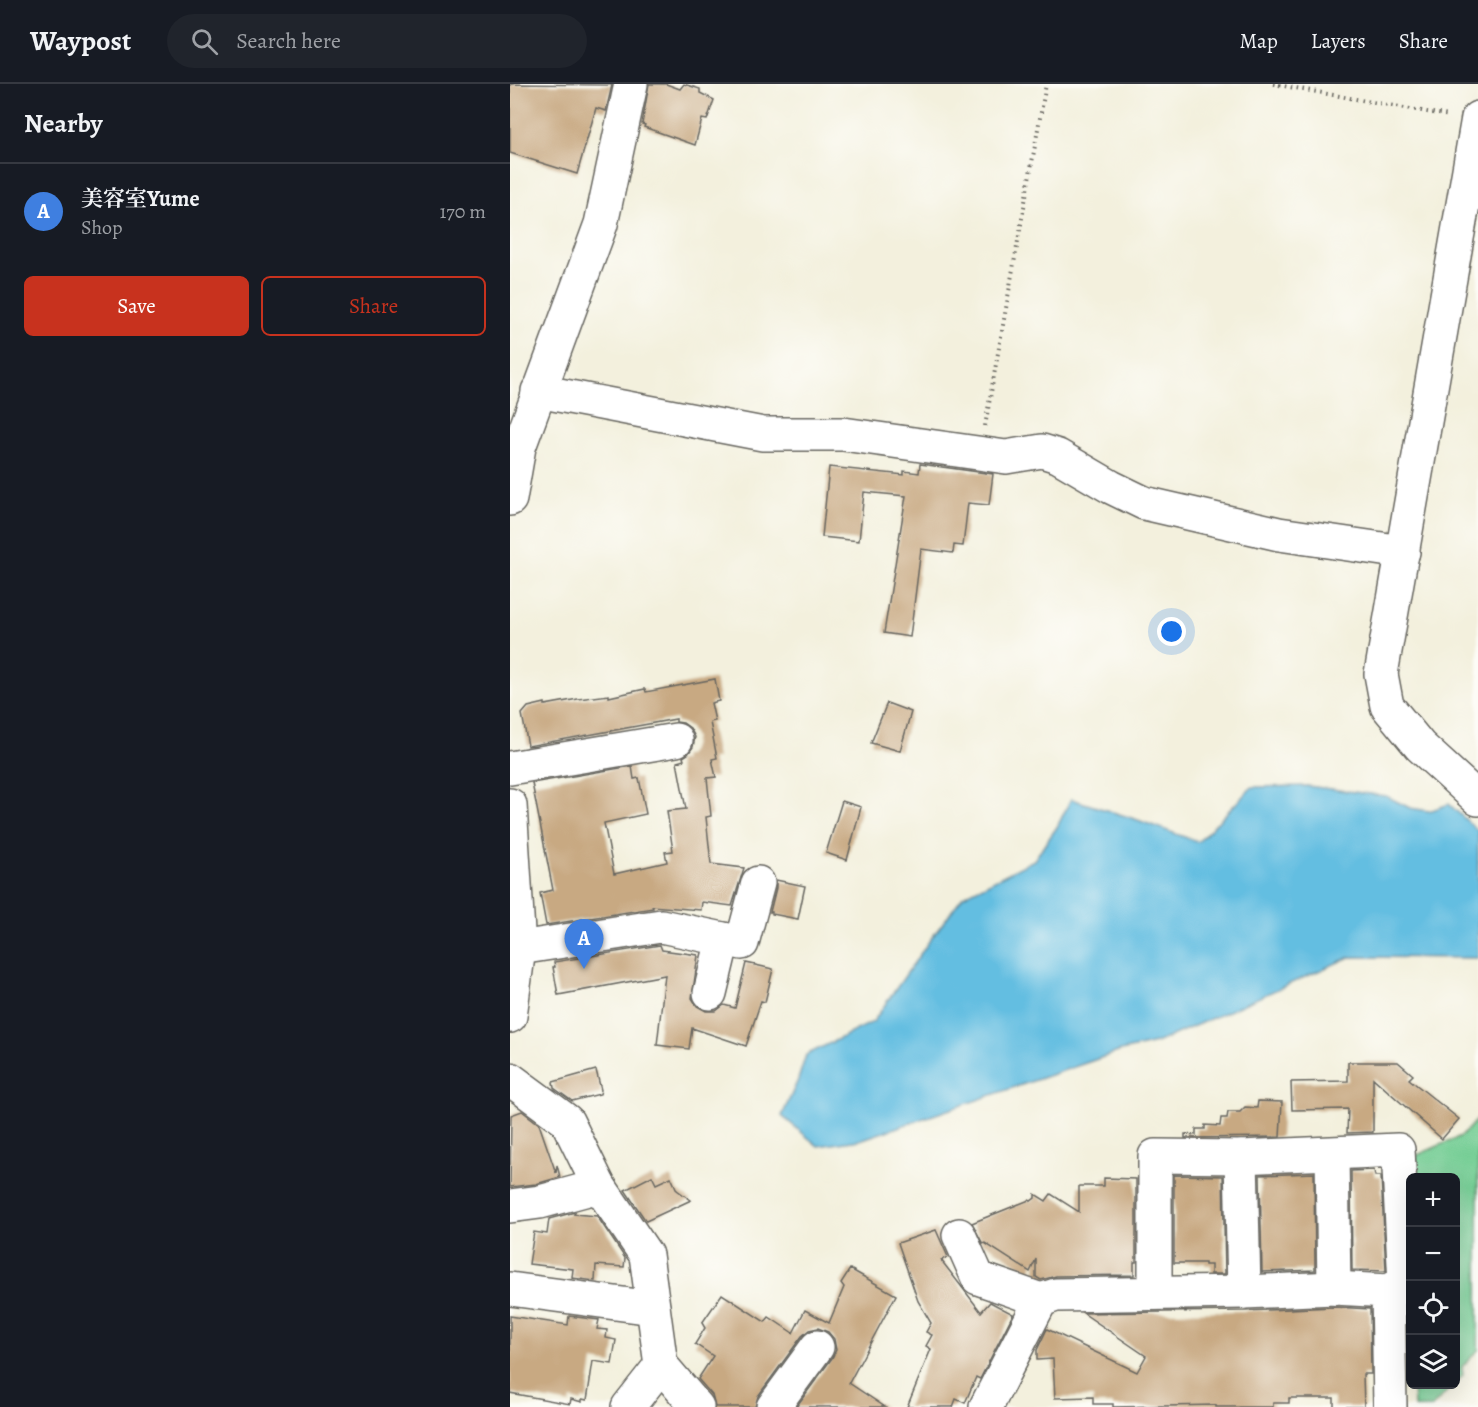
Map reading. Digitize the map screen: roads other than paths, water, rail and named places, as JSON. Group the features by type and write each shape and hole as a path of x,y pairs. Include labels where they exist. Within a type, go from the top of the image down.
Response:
{"street":[{"path":"510,499 519,447 601,224 631,84"},
{"path":"1478,120 1381,674 1387,706 1420,747 1478,799"},
{"path":"538,391 763,434 843,434 1006,457 1042,451 1058,456 1112,487 1144,502 1279,534 1403,552"},
{"path":"510,768 676,740"},
{"path":"510,805 519,948 510,1016"},
{"path":"519,948 661,926 742,943 758,883"},
{"path":"710,993 723,939"},
{"path":"510,1079 567,1121 599,1186 646,1255 661,1365 698,1407"},
{"path":"959,1235 978,1278 1041,1300 1056,1295 1244,1292 1334,1288 1388,1291 1405,1283 1398,1150 1241,1157 1155,1156 1155,1293"},
{"path":"1332,1154 1334,1288"},
{"path":"1241,1157 1244,1292"},
{"path":"510,1206 540,1202 599,1186"},
{"path":"510,1288 653,1308"},
{"path":"1388,1291 1390,1407"},
{"path":"986,1407 1041,1300"},
{"path":"773,1407 817,1347"},
{"path":"628,1407 661,1365"}],"water":[{"path":"1307,786 1386,796 1410,808 1429,811 1449,804 1478,831 1478,958 1350,957 1156,1043 1121,1051 860,1140 818,1146 782,1116 806,1055 873,1022 963,896 1034,860 1057,827 1071,799 1198,842 1252,787"}],"place":[{"name":"美容室Yume","path":"584,969"}]}
